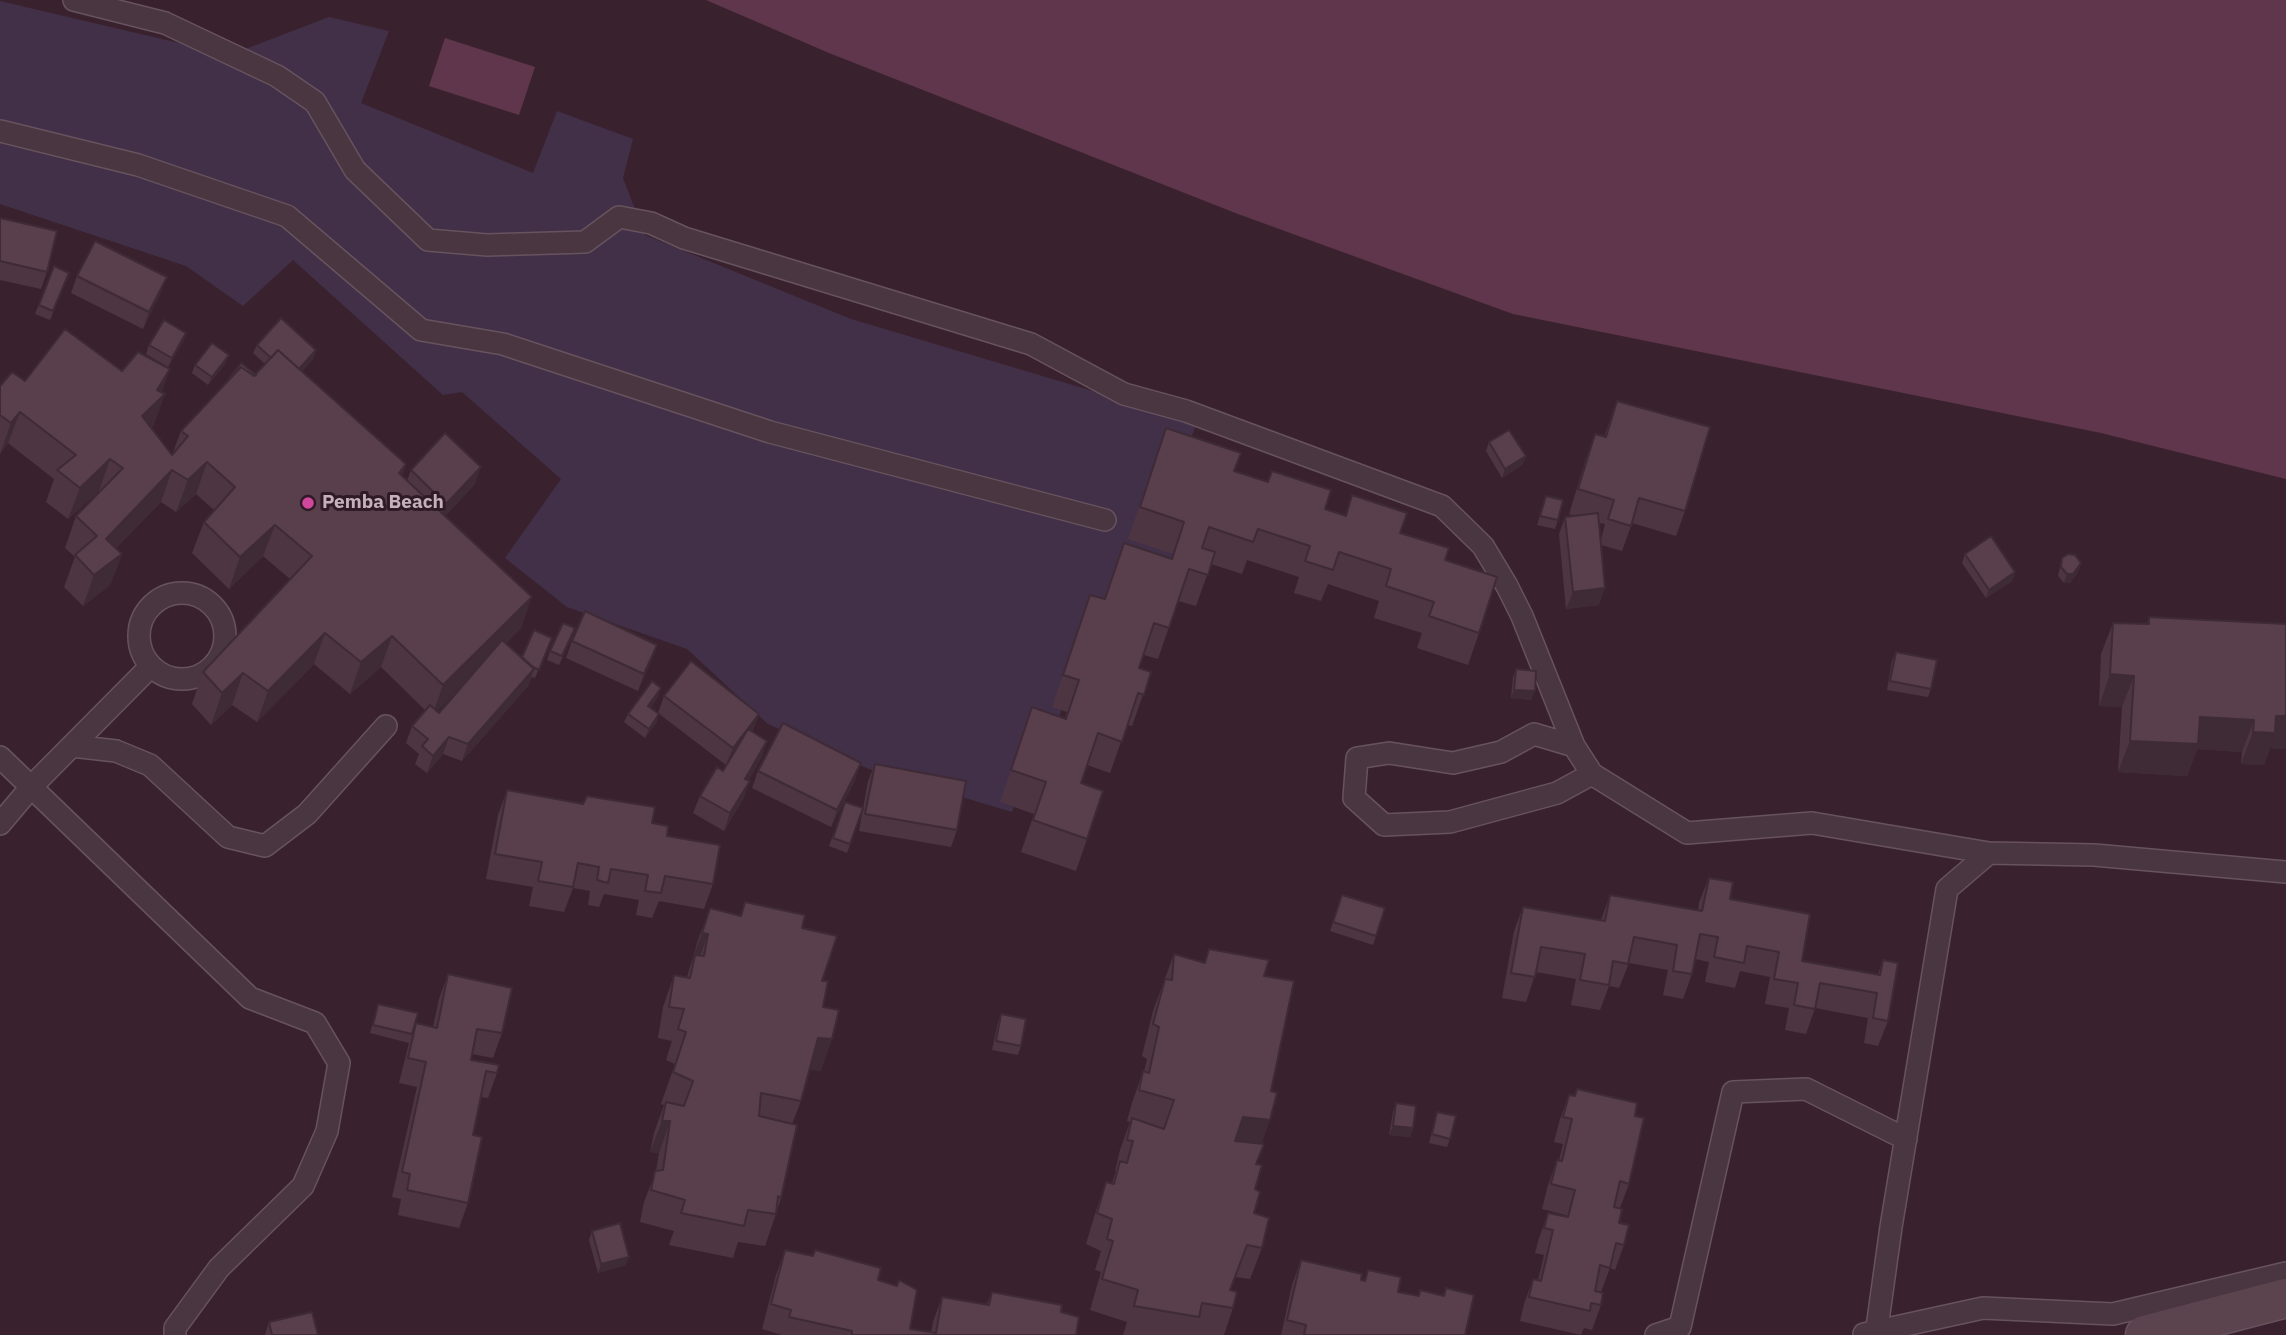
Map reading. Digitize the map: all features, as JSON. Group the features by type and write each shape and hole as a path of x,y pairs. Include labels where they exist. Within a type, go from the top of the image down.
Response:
{"main road":[{"path":"2145,1335 2286,1298"}],"lane":[{"path":"74,0 166,23 287,83 315,102 355,170 428,240 487,245 585,242 620,217 651,223 684,239 1031,344 1124,394 1186,411 1442,506 1483,546 1507,586 1522,616 1574,746 1592,774 1687,833 1812,823 1989,853 2094,855 2286,872"},
{"path":"0,131 138,165 287,216 421,330 503,344 770,432 1105,520"},
{"path":"178,591 190,592 219,611 227,638 226,645 207,674 173,680 149,668 144,662 137,628 156,599 178,591"},
{"path":"0,824 32,786 149,668"},
{"path":"72,746 116,751 150,765 228,837 265,846 307,814 386,726"},
{"path":"1574,746 1534,734 1502,752 1452,763 1388,753 1357,758 1354,798 1384,825 1450,822 1557,793 1592,774"},
{"path":"0,757 250,998 315,1023 339,1063 327,1131 303,1186 219,1268 175,1328 175,1335"},
{"path":"1989,853 1947,889 1872,1333 1983,1308 2113,1314 2286,1273"},
{"path":"1656,1335 1680,1327 1733,1092 1806,1089 1906,1139"}],"shaded area":[{"path":"706,0 2286,0 2286,479 2101,433 1513,314 1238,214 829,53"},
{"path":"0,1 230,55 329,17 389,31 361,103 533,173 557,111 633,139 623,178 645,235 851,319 1197,422 1151,546 1186,557 1092,629 1046,751 1035,749 1012,812 869,769 768,724 687,649 567,607 505,558 561,479 462,392 443,395 293,260 243,306 186,266 0,204"},
{"path":"445,38 535,67 519,115 429,86"}],"building":[{"path":"0,218 57,231 47,272 0,261"},
{"path":"95,241 167,277 149,312 77,276"},
{"path":"54,266 69,273 53,311 39,305"},
{"path":"281,318 316,350 299,369 278,350 271,358 257,345"},
{"path":"164,320 186,333 172,358 149,345"},
{"path":"65,329 122,371 138,352 170,369 157,390 165,394 142,416 172,455 188,436 181,431 241,367 254,376 278,350 406,464 399,473 532,597 443,685 392,636 361,662 325,633 268,691 243,673 222,693 203,672 312,556 275,525 240,557 204,522 235,487 207,462 188,480 172,470 106,539 122,554 94,575 75,555 97,536 76,516 123,468 110,459 80,488 57,470 76,455 20,412 11,423 0,415 0,386 12,372 25,381"},
{"path":"212,343 229,355 212,377 195,365"},
{"path":"241,363 256,375 241,367 229,379"},
{"path":"1617,401 1710,427 1685,511 1639,498 1631,526 1608,519 1614,500 1578,489 1595,434 1606,437"},
{"path":"1166,428 1241,453 1234,471 1268,482 1272,471 1331,490 1325,509 1346,516 1352,495 1407,513 1400,533 1449,548 1445,560 1497,577 1479,633 1429,616 1434,602 1386,586 1391,569 1339,552 1333,570 1305,561 1310,546 1258,529 1253,542 1209,527 1202,548 1215,552 1208,575 1189,569 1169,628 1154,623 1139,668 1151,672 1144,695 1138,693 1122,742 1098,733 1081,783 1103,791 1087,839 1033,820 1046,782 1011,770 1032,707 1066,719 1079,680 1063,675 1090,595 1105,599 1124,543 1172,559 1184,522 1140,507"},
{"path":"1509,430 1526,456 1505,469 1489,442"},
{"path":"445,433 481,467 446,504 411,470"},
{"path":"1546,496 1563,500 1558,520 1540,516"},
{"path":"1598,513 1605,588 1573,592 1565,517"},
{"path":"1991,536 2015,572 1989,590 1965,554"},
{"path":"2068,554 2075,555 2081,563 2073,574 2067,574 2061,567 2062,558"},
{"path":"585,611 657,645 644,674 572,641"},
{"path":"2149,617 2286,624 2286,716 2276,716 2275,733 2253,732 2254,720 2200,717 2198,744 2130,741 2134,676 2110,674 2113,623 2149,624"},
{"path":"563,623 575,628 562,656 550,651"},
{"path":"534,630 552,638 539,670 522,657"},
{"path":"502,640 534,669 468,744 449,737 433,756 422,746 428,739 412,726 430,705 439,713"},
{"path":"1896,652 1937,660 1931,689 1890,681"},
{"path":"691,661 759,714 733,748 664,696"},
{"path":"1516,669 1536,671 1535,691 1514,690"},
{"path":"652,681 661,688 648,706 659,714 649,729 628,714"},
{"path":"783,723 861,763 837,810 758,771"},
{"path":"748,729 767,741 745,779 750,781 730,813 700,796 717,767 723,771"},
{"path":"875,764 966,781 957,830 865,814"},
{"path":"507,790 583,804 587,796 655,807 652,823 668,826 667,836 720,845 713,884 665,876 661,893 645,891 648,875 611,869 608,883 597,880 599,867 578,863 573,887 538,881 542,862 495,854"},
{"path":"845,802 863,808 850,844 833,838"},
{"path":"1709,878 1733,882 1730,899 1810,914 1802,961 1880,975 1883,960 1898,963 1888,1021 1873,1018 1877,993 1820,983 1815,1009 1794,1005 1798,983 1774,979 1779,952 1747,946 1744,963 1714,957 1718,937 1700,934 1692,974 1673,971 1677,945 1634,937 1628,964 1613,961 1609,985 1580,980 1585,954 1541,947 1535,977 1511,973 1523,907 1605,921 1610,895 1702,911"},
{"path":"1342,895 1385,908 1376,936 1333,922"},
{"path":"745,902 805,915 802,928 837,936 822,981 828,981 823,1007 839,1010 832,1039 818,1038 801,1101 761,1093 759,1116 797,1125 781,1198 778,1196 776,1214 748,1210 744,1226 681,1213 685,1200 651,1190 655,1171 663,1170 670,1121 662,1121 666,1102 684,1106 693,1081 673,1072 686,1032 678,1029 684,1009 669,1007 674,975 690,978 695,955 704,956 708,934 702,933 710,908 741,916"},
{"path":"1209,949 1269,960 1264,976 1294,981 1271,1091 1277,1093 1270,1120 1243,1117 1235,1141 1264,1144 1256,1164 1262,1165 1255,1189 1260,1192 1254,1213 1269,1218 1262,1248 1247,1245 1230,1290 1237,1292 1233,1308 1202,1303 1199,1317 1134,1306 1138,1290 1102,1279 1113,1241 1107,1239 1112,1219 1097,1213 1106,1182 1114,1184 1120,1161 1127,1163 1133,1141 1127,1140 1132,1118 1164,1129 1174,1100 1139,1090 1143,1071 1149,1073 1159,1027 1153,1024 1165,979 1172,980 1174,954 1205,963"},
{"path":"448,974 512,988 502,1033 477,1029 471,1060 499,1065 497,1073 486,1071 473,1135 482,1137 468,1203 407,1190 410,1174 402,1172 426,1062 408,1058 416,1023 437,1028"},
{"path":"378,1004 418,1013 412,1034 373,1025"},
{"path":"1001,1014 1026,1019 1021,1046 996,1041"},
{"path":"1577,1089 1637,1103 1635,1116 1644,1118 1629,1184 1620,1181 1614,1207 1622,1209 1619,1223 1629,1225 1624,1245 1616,1243 1610,1268 1600,1265 1595,1291 1603,1293 1601,1305 1591,1303 1590,1311 1529,1297 1533,1279 1541,1281 1553,1230 1544,1228 1548,1213 1568,1217 1575,1190 1551,1184 1557,1160 1562,1161 1572,1119 1563,1117 1569,1095 1575,1096"},
{"path":"1396,1103 1416,1106 1413,1128 1393,1126"},
{"path":"1437,1112 1456,1116 1450,1139 1432,1134"},
{"path":"620,1223 629,1257 601,1264 592,1231"},
{"path":"785,1250 813,1256 815,1250 881,1268 878,1280 897,1286 899,1280 917,1290 910,1329 936,1333 942,1297 989,1305 992,1292 1062,1305 1061,1312 1079,1317 1076,1335 852,1335 852,1331 789,1317 791,1310 771,1304"},
{"path":"1301,1260 1362,1274 1361,1280 1365,1281 1368,1270 1401,1277 1398,1292 1419,1296 1420,1290 1444,1296 1446,1288 1474,1295 1465,1335 1304,1335 1306,1325 1287,1320"},
{"path":"312,1312 318,1335 272,1335 269,1322"}],"place":[{"name":"Pemba Beach","path":"308,503"}]}
